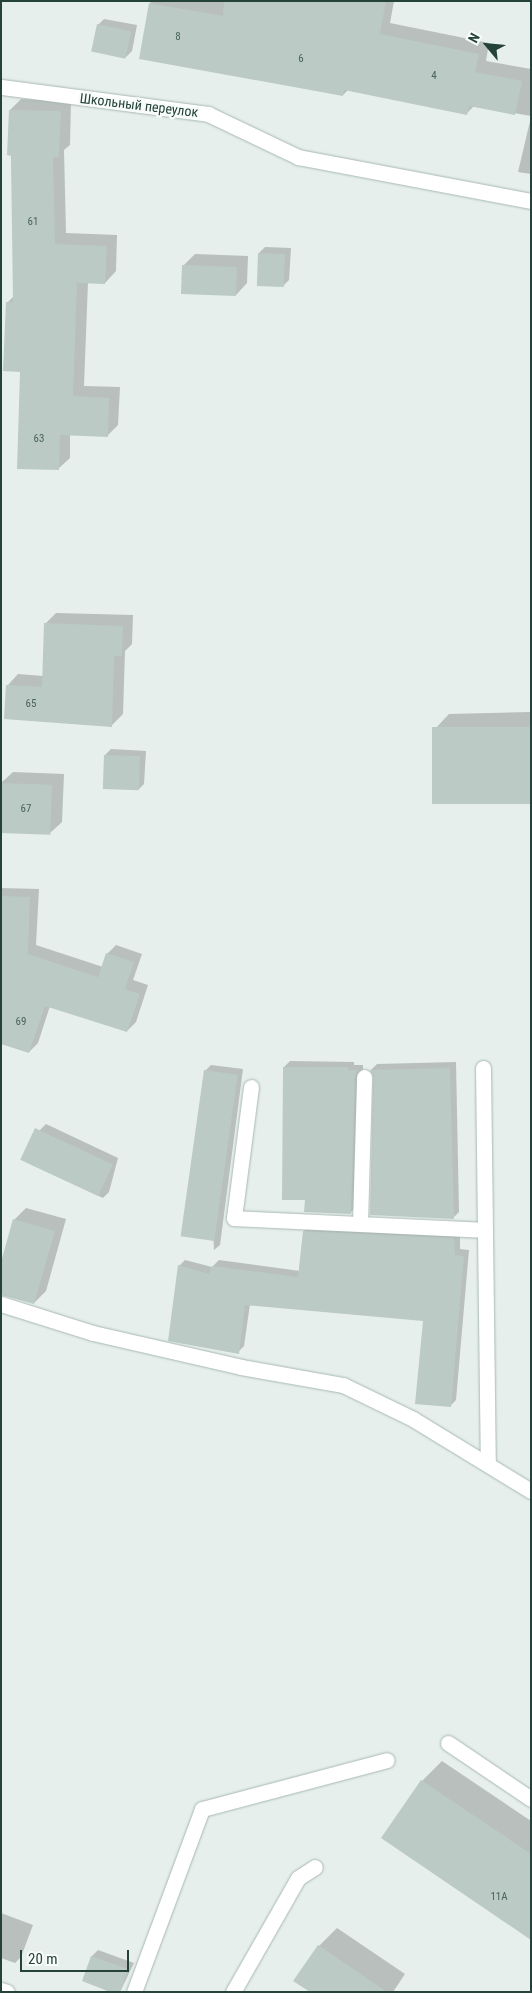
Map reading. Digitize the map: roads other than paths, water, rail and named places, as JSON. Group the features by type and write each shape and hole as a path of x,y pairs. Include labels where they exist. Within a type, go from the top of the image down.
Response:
{"lane":[{"name":"Школьный переулок","path":"1,87 208,114 298,157 531,201"},
{"path":"483,1068 488,1463"},
{"path":"360,1224 364,1077"},
{"path":"251,1087 234,1218 485,1230"},
{"path":"1,1304 93,1333 241,1366 343,1385 413,1419 488,1463 531,1491"},
{"path":"448,1743 531,1799"},
{"path":"134,1992 202,1809 387,1760"},
{"path":"233,1992 298,1878 315,1866"},
{"path":"1,1990 7,1992"}]}
